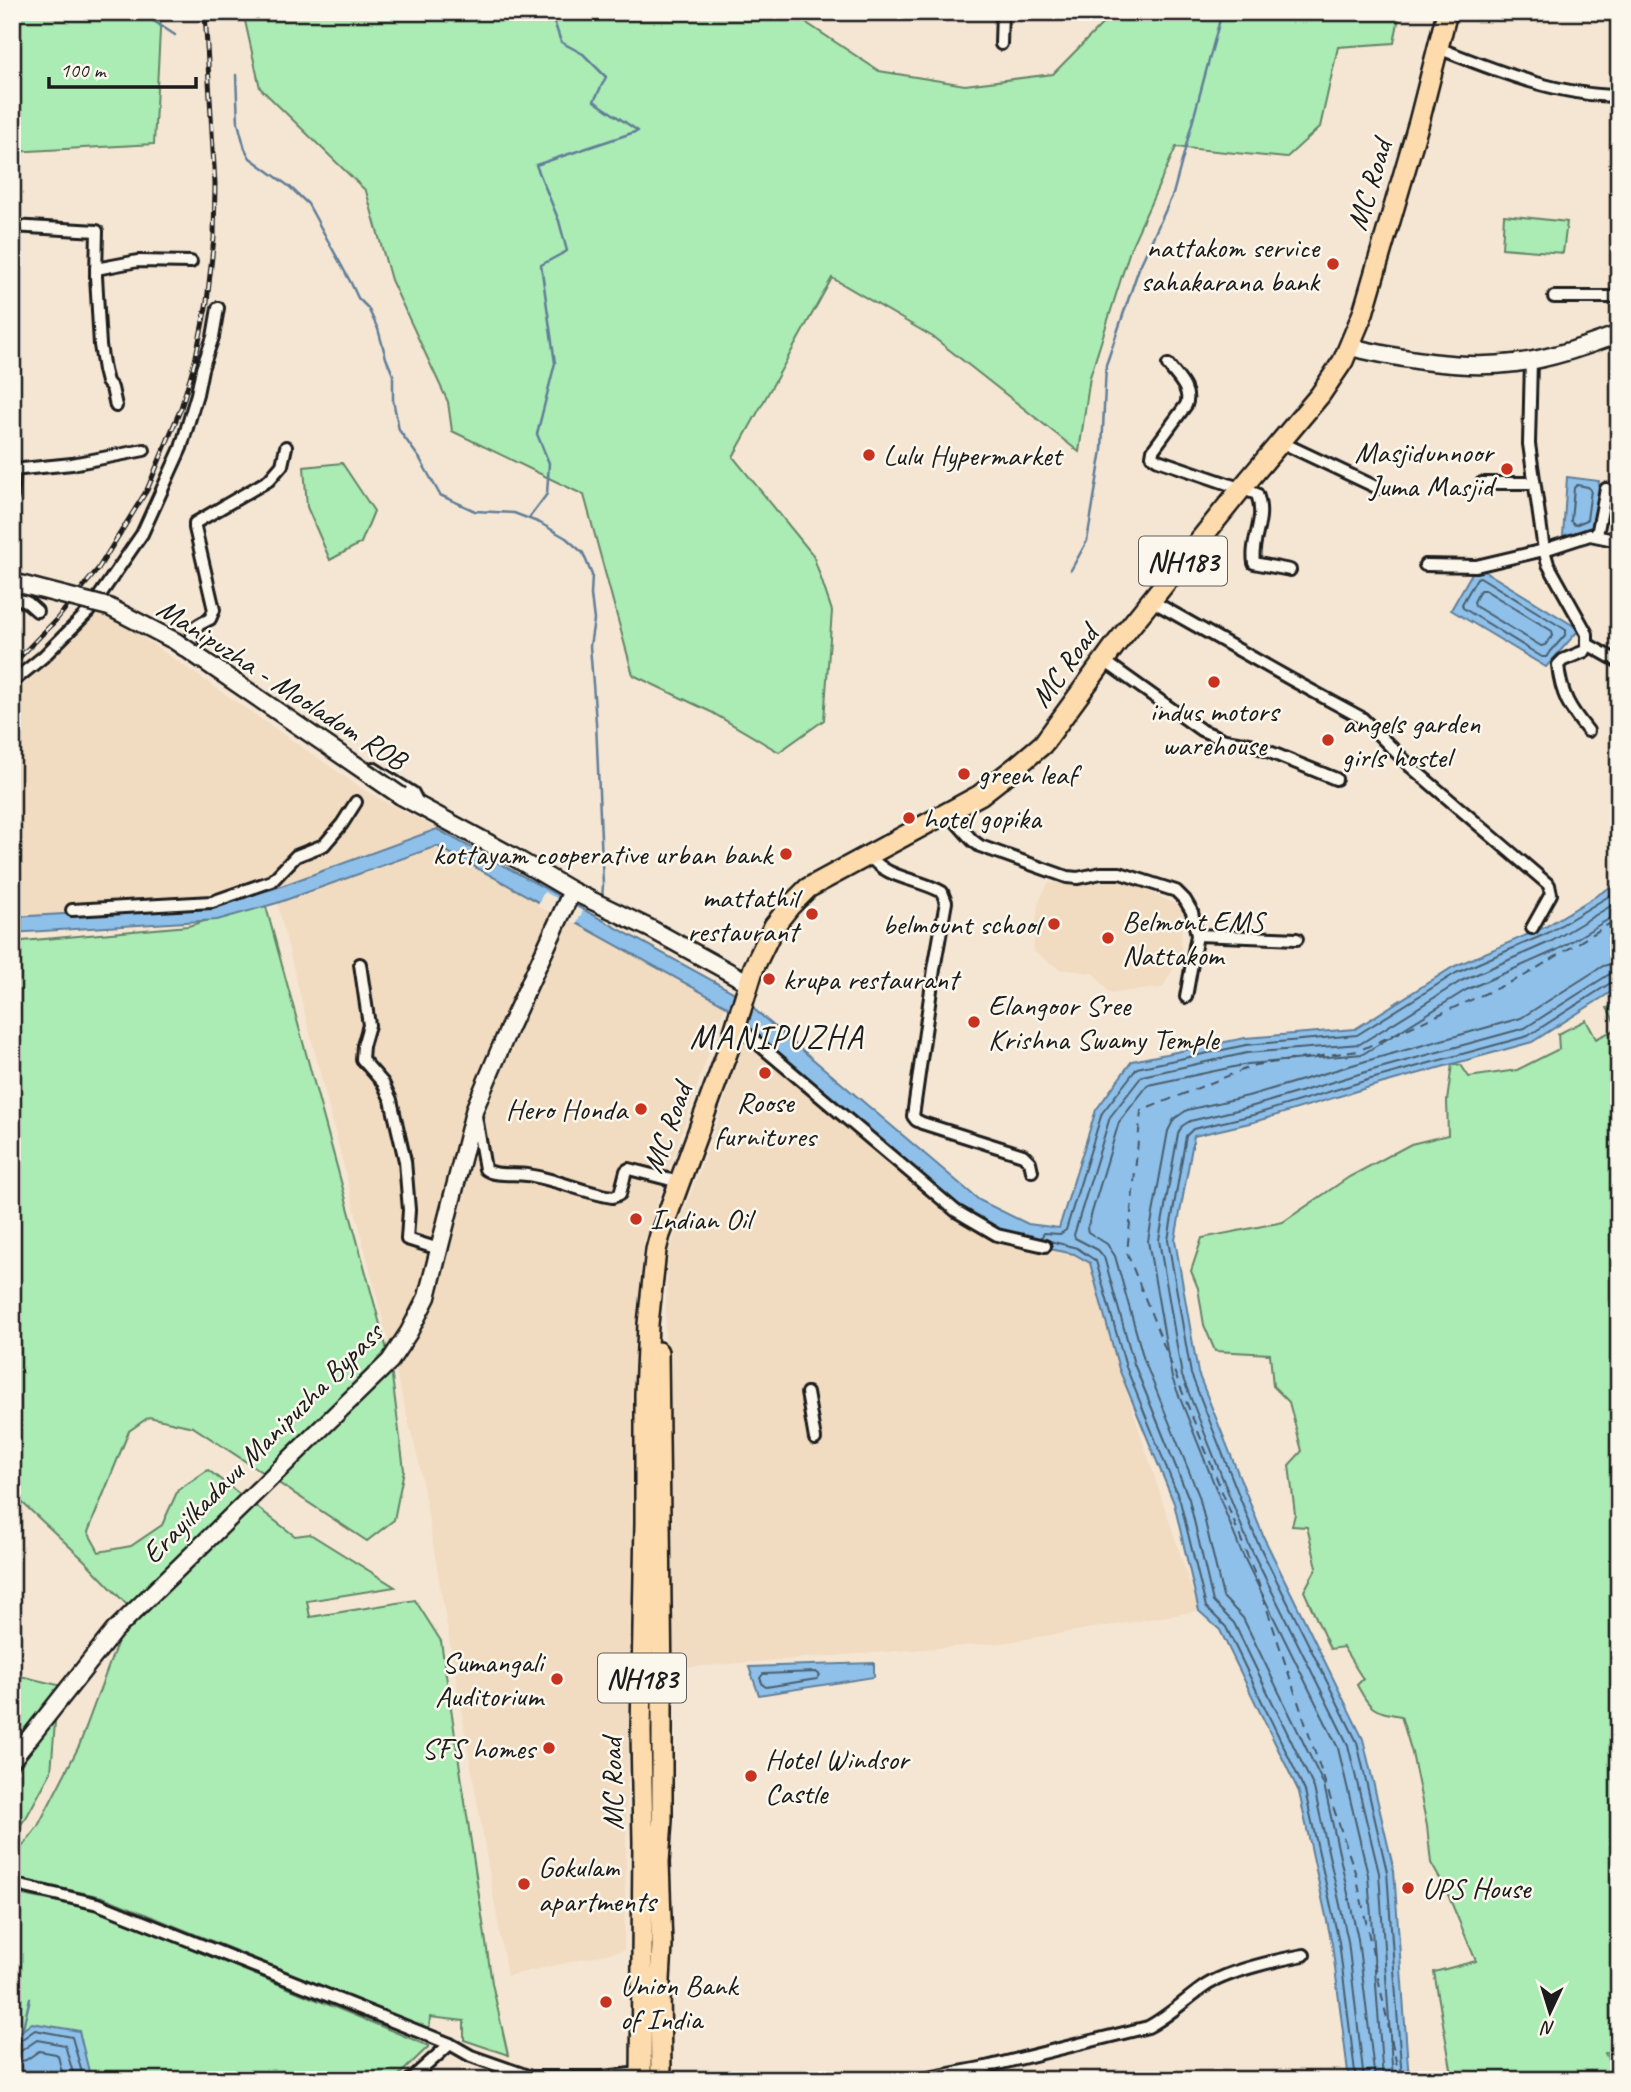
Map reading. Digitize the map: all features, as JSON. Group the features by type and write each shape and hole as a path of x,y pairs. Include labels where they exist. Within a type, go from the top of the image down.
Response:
{"highway":[{"name":"MC Road","path":"641,2077 641,1797 648,1324 660,1235 739,1018 754,967 774,926 799,896 819,881 980,795 1042,744 1103,660 1320,395 1343,361 1363,313 1419,122 1447,12"},
{"name":"MC Road","path":"653,1277 659,1375 661,2080"},
{"path":"641,1797 662,1796"}],"main road":[{"path":"1350,347 1441,362 1513,363 1619,334"},
{"name":"Manipuzha - Mooladom ROB","path":"12,582 99,603 175,641 401,796 572,891 651,929 748,983"},
{"name":"Erayilkadavu Manipuzha Bypass","path":"12,1760 114,1631 390,1361 410,1332 427,1297 475,1108 572,891"}],"street":[{"path":"1001,44 1002,12"},
{"path":"1438,48 1497,72 1583,93 1619,96"},
{"path":"12,226 97,231 100,345 107,382 112,388 116,406"},
{"path":"96,269 138,261 191,262"},
{"path":"1554,297 1619,297"},
{"path":"12,682 43,657 89,611 142,534 181,448 202,369 214,337 218,308"},
{"path":"1531,360 1529,435 1544,550 1548,564 1587,634 1585,651 1558,664 1568,707 1588,732"},
{"path":"1168,365 1189,398 1153,450 1152,456 1257,494 1262,515 1254,563 1290,570"},
{"path":"1282,441 1378,488"},
{"path":"286,447 282,465 274,475 195,523 214,613 210,619 195,626 191,643 195,649 350,755 414,793 419,805"},
{"path":"12,497 12,471 72,464 144,450"},
{"path":"1482,482 1534,483"},
{"path":"1597,535 1606,489"},
{"path":"1425,565 1476,566 1544,550 1590,535 1619,541"},
{"path":"12,595 37,611"},
{"path":"1152,600 1362,718 1411,767 1549,885 1551,894 1532,928"},
{"path":"1587,644 1619,662"},
{"path":"1103,660 1201,730 1225,740 1250,744 1336,779"},
{"path":"72,910 212,902 272,881 296,856 324,845 356,802"},
{"path":"948,813 980,846 1048,872 1073,878 1120,873 1175,891 1185,900 1192,912 1197,935 1186,997"},
{"path":"869,855 877,866 889,873 942,892 946,902 913,1116 922,1123 1023,1155 1030,1162 1031,1171"},
{"path":"1197,935 1297,939"},
{"path":"360,964 369,1025 362,1059 383,1083 391,1100 405,1161 409,1210 407,1239 439,1249"},
{"path":"739,1018 956,1210 997,1235 1045,1246"},
{"path":"475,1108 484,1165 488,1172 536,1176 613,1197 620,1194 626,1171 629,1169 679,1182"},
{"path":"807,1393 815,1438"},
{"path":"12,1884 98,1903 450,2044 471,2056 531,2077 641,2077"},
{"path":"917,2080 986,2067 1148,2027 1163,2019 1207,1984 1278,1960 1304,1955"},
{"path":"410,2080 450,2044"},
{"path":"986,2067 989,2080"}],"shaded area":[{"path":"103,610 367,792 437,829 273,889 204,906 12,917 12,685"},
{"path":"437,846 725,1005 643,1245 636,1329 624,1950 507,1976 419,1463 277,903"},
{"name":"Belmont EMS Nattakom","path":"1117,879 1182,907 1181,956 1162,988 1110,993 1093,973 1059,969 1033,951 1038,904 1048,883 1087,885"},
{"path":"749,1027 936,1191 1090,1263 1119,1369 1199,1611 1002,1643 664,1669 663,1388 668,1253 709,1146"}],"green space":[{"path":"12,12 161,12 154,144 12,152"},
{"path":"243,12 790,12 879,71 965,85 1053,74 1114,12 1400,12 1394,43 1338,47 1320,127 1286,158 1176,147 1131,247 1090,377 1079,452 933,337 832,278 733,457 813,555 832,611 824,720 779,752 711,712 633,675 584,495 452,431 448,402 391,280 366,191 260,88"},
{"path":"1504,215 1567,222 1563,253 1502,248"},
{"path":"342,463 374,511 361,543 330,560 307,507 304,467"},
{"path":"265,903 390,1361 404,1470 394,1520 367,1541 193,1427 149,1417 129,1431 88,1532 99,1552 131,1546 162,1525 178,1490 208,1470 295,1536 310,1534 395,1587 307,1601 310,1617 415,1600 441,1641 492,1983 508,2055 464,2040 464,2021 430,2017 429,2029 103,1897 12,1878 12,1860 38,1826 79,1746 130,1608 84,1560 12,1493 12,942 188,926"},
{"path":"1619,1003 1619,2049 1605,2053 1614,2070 1615,2080 1453,2080 1434,1972 1476,1961 1446,1890 1431,1863 1427,1826 1412,1753 1401,1716 1378,1711 1366,1700 1357,1685 1363,1679 1343,1647 1330,1649 1304,1591 1317,1567 1307,1527 1292,1526 1295,1514 1289,1465 1302,1451 1289,1402 1273,1386 1270,1354 1215,1351 1204,1325 1198,1288 1191,1271 1202,1238 1283,1222 1349,1177 1411,1144 1448,1135 1447,1101 1452,1064 1461,1065 1469,1077 1517,1070 1559,1049 1558,1034 1586,1020 1596,1039 1618,1028 1607,1008"},
{"path":"12,1674 58,1685 51,1772 26,1818 12,1835"},
{"path":"12,1893 95,1909 429,2046 396,2078 12,2080"}],"water":[{"path":"1567,477 1599,481 1594,526 1563,536"},
{"path":"1476,566 1587,634 1576,633 1546,667 1451,610"},
{"path":"437,829 735,993 979,1200 1028,1224 1059,1228 1096,1110 1132,1061 1245,1038 1355,1029 1453,967 1545,927 1619,882 1619,987 1532,1042 1254,1122 1194,1136 1175,1240 1198,1373 1264,1538 1363,1739 1394,1871 1409,2080 1349,2080 1332,1944 1299,1792 1220,1630 1199,1611 1174,1503 1119,1369 1090,1263 1074,1254 1012,1241 985,1229 936,1191 725,1005 437,846 277,903 217,920 12,933 12,917 204,906 273,889"},
{"path":"874,1663 874,1677 759,1695 749,1667"},
{"path":"32,2023 79,2031 91,2080 12,2080 12,2038"}],"pier":[{"path":"544,892 583,911 576,924 537,906"}],"waterway":[{"path":"140,12 175,35"},
{"path":"529,518 547,494 549,463 537,434 555,363 541,265 567,251 559,221 536,165 638,131 594,101 606,77 583,54 561,42 551,12"},
{"path":"1071,570 1087,541 1102,450 1106,365 1139,268 1173,194 1222,12"},
{"path":"236,75 238,123 245,149 250,158 290,187 308,204 358,298 368,308 393,375 393,400 399,430 420,459 440,495 475,511 514,513 540,523 566,538 583,553 592,575 594,620 590,646 596,722 602,899"},
{"path":"22,2032 30,1998"}],"ferry route":[{"path":"1400,2080 1356,1875 1258,1582 1127,1253 1141,1111 1255,1065 1358,1051 1524,976 1619,918"}],"railway":[{"path":"12,665 56,620 98,569 147,490 181,408 195,361 207,302 214,238 215,184 205,12"}],"place":[{"name":"nattakom service sahakarana bank","path":"1333,264"},
{"name":"Lulu Hypermarket","path":"869,455"},
{"name":"Masjidunnoor Juma Masjid","path":"1507,469"},
{"name":"indus motors warehouse","path":"1214,682"},
{"name":"angels garden girls hostel","path":"1328,740"},
{"name":"green leaf","path":"964,774"},
{"name":"hotel gopika","path":"909,818"},
{"name":"kottayam cooperative urban bank","path":"786,854"},
{"name":"mattathil restaurant","path":"812,914"},
{"name":"belmount school","path":"1054,924"},
{"name":"Belmont EMS Nattakom","path":"1108,938"},
{"name":"krupa restaurant","path":"769,979"},
{"name":"Elangoor Sree Krishna Swamy Temple","path":"974,1022"},
{"name":"Roose furnitures","path":"765,1073"},
{"name":"Hero Honda","path":"641,1109"},
{"name":"Indian Oil","path":"636,1219"},
{"name":"Sumangali Auditorium","path":"557,1679"},
{"name":"SFS homes","path":"549,1748"},
{"name":"Hotel Windsor Castle","path":"751,1776"},
{"name":"Gokulam apartments","path":"524,1884"},
{"name":"UPS House","path":"1408,1888"},
{"name":"Union Bank of India","path":"606,2002"}],"district":[{"name":"MANIPUZHA","path":"777,1037"}]}
